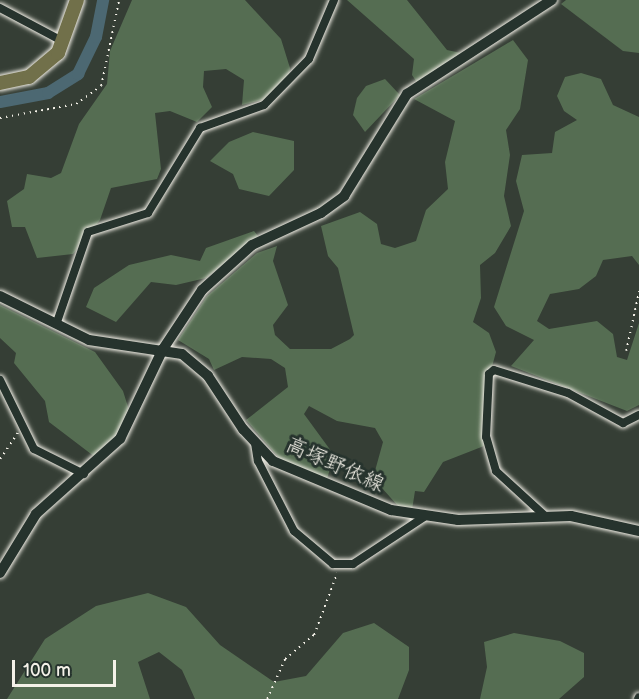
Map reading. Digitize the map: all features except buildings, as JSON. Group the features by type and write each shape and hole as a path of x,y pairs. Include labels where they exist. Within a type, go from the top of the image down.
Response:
{"highway":[{"path":"0,83 43,68 64,42 76,0"}],"street":[{"path":"0,573 36,514 85,475 120,439 163,349 202,290 225,266 344,196 407,94 552,0"},
{"path":"57,322 88,232 148,213 200,128 212,119 264,105 309,59 336,2"},
{"path":"0,8 64,42"},
{"name":"高塚野依線","path":"0,296 108,345 163,349 195,361 255,443 295,473 391,510 424,517 494,520 544,515 639,531"},
{"path":"544,515 496,471 486,437 489,374 494,370 568,393 623,423 639,414"},
{"path":"0,380 25,423 34,449 85,475"},
{"path":"255,443 258,461 294,531 339,566 356,563 424,517"}],"path":[{"path":"0,118 76,104 101,86 119,0"},
{"path":"626,351 639,291"},
{"path":"0,459 25,423"},
{"path":"267,699 285,659 319,624 339,566"}],"green space":[{"path":"132,0 245,0 281,39 290,68 288,83 273,97 242,105 244,80 226,69 204,71 203,87 212,107 197,122 170,111 155,113 161,169 157,179 111,188 100,220 73,254 37,258 25,227 12,227 7,201 24,189 27,174 51,178 61,173 79,124 107,84 110,51"},
{"path":"347,0 407,0 447,50 461,53 418,84 412,75 414,59"},
{"path":"566,0 639,0 639,53 623,51 561,4"},
{"path":"513,40 528,60 520,109 506,130 510,155 504,196 511,226 495,253 480,265 481,298 473,322 489,333 496,352 484,396 484,446 443,462 424,492 415,491 412,510 398,506 373,478 383,442 375,428 337,421 309,406 304,414 334,455 327,479 280,459 246,420 288,387 285,368 271,359 242,357 214,370 209,359 178,340 207,296 257,253 277,246 273,261 288,305 273,325 275,335 290,349 331,349 350,339 354,335 338,268 328,256 321,226 360,212 377,224 381,244 395,248 416,241 426,210 448,189 445,162 455,121 414,99"},
{"path":"581,73 601,79 613,105 639,117 639,265 632,256 603,260 596,276 579,289 550,294 537,321 549,329 597,321 613,334 617,357 627,360 639,323 639,405 627,411 511,366 534,340 506,326 494,307 524,211 516,181 522,155 552,153 555,132 577,120 564,111 557,96 565,77"},
{"path":"385,79 400,95 365,132 353,115 357,98 366,86"},
{"path":"253,132 294,141 294,170 269,196 239,189 233,174 210,161 229,142"},
{"path":"254,231 258,236 206,278 176,285 151,282 116,322 86,307 94,288 129,265 171,255 200,261 206,248"},
{"path":"0,305 95,352 123,391 129,410 116,437 95,457 49,422 45,401 14,363 16,353 0,338"},
{"path":"148,593 186,607 220,645 274,682 306,676 343,633 374,623 409,647 409,670 398,699 195,699 182,670 159,652 138,662 150,699 7,699 45,639 96,606"},
{"path":"514,633 560,641 584,653 584,677 559,699 480,699 487,667 484,642"}],"waterway":[{"path":"0,102 48,93 78,74 96,37 103,0"}]}
